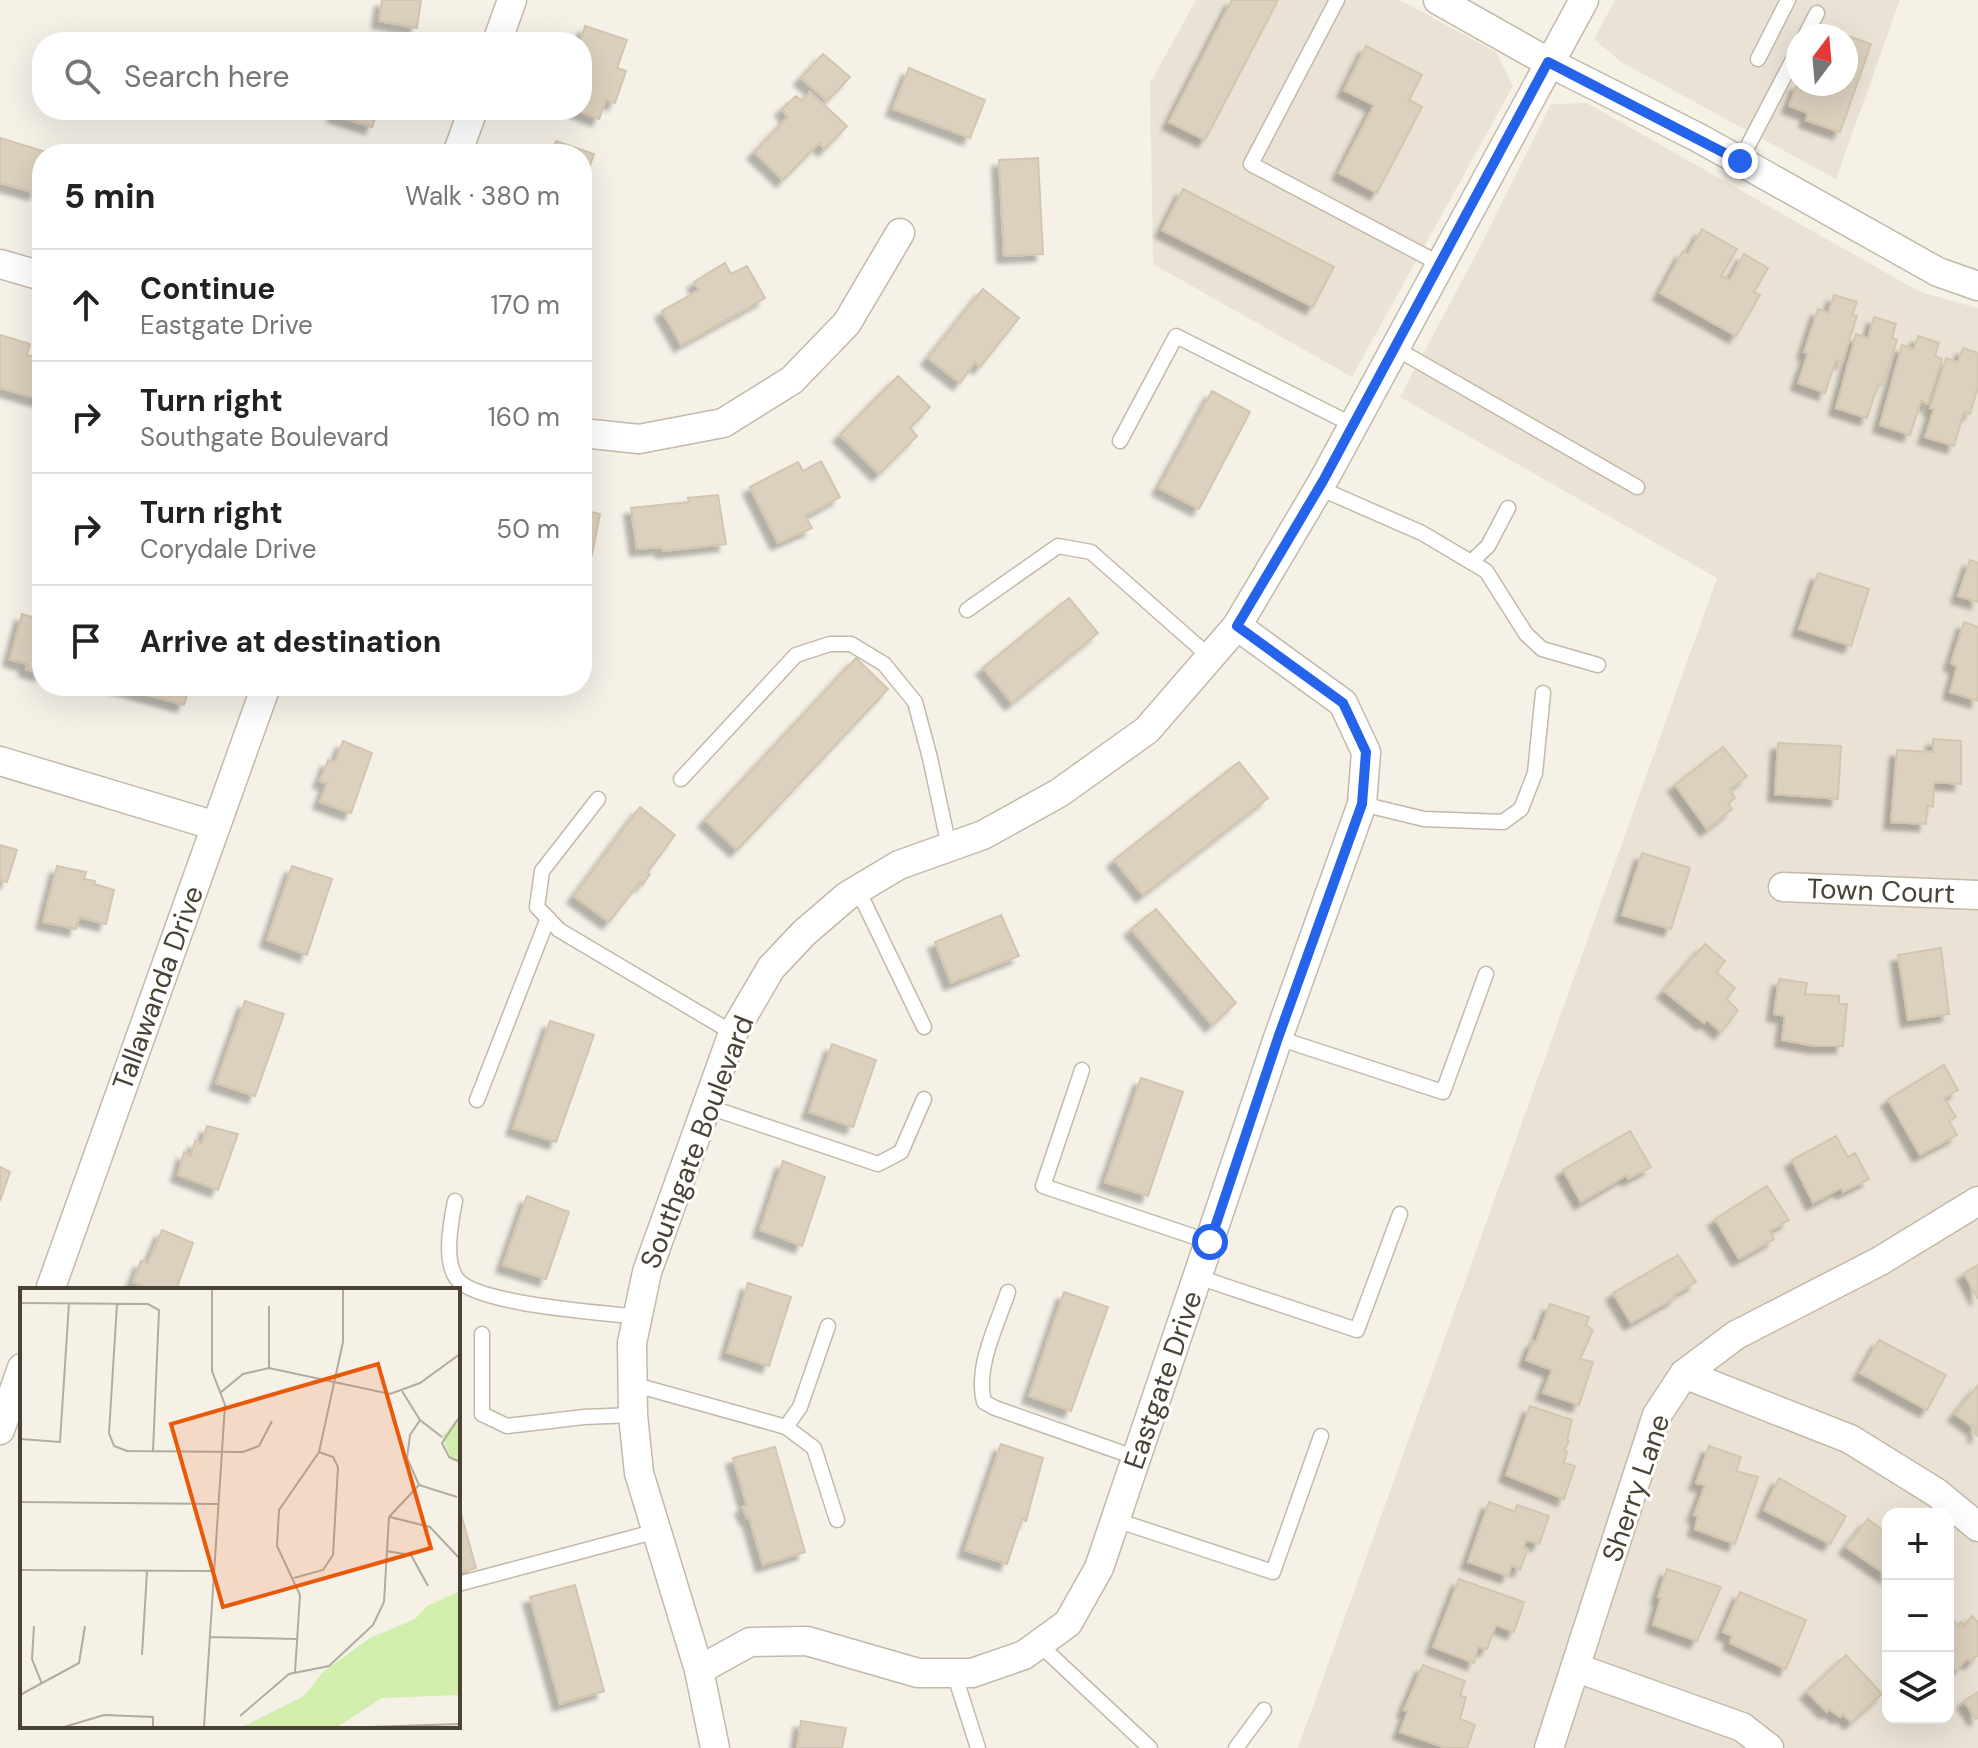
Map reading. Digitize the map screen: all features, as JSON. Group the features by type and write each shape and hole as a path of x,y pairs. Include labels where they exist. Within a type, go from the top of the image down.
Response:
{"street":[{"path":"501,32 512,0"},
{"path":"1438,0 1548,62 1740,161 1938,272 1978,286"},
{"name":"Southgate Boulevard","path":"715,1748 699,1670 639,1473 633,1415 632,1343 647,1272 733,1033 771,968 804,933 858,890 899,865 983,835 1059,793 1147,730 1237,626 1319,488 1584,0"},
{"path":"461,144 469,120"},
{"path":"592,434 639,439 723,423 792,380 847,323 900,233"},
{"path":"0,264 32,273"},
{"name":"Eastgate Drive","path":"699,1670 750,1642 807,1641 918,1673 972,1673 1024,1655 1068,1623 1099,1568 1278,1038 1362,804 1366,752 1343,703 1237,626"},
{"name":"Tallawanda Drive","path":"51,1288 262,696"},
{"path":"0,761 216,826"},
{"name":"Town Court","path":"1783,887 1978,895"},
{"name":"Sherry Lane","path":"1549,1748 1657,1415 1684,1374 1736,1335 1880,1261 1978,1201"},
{"path":"3,1415 20,1373"},
{"path":"1684,1374 1850,1439 1937,1493 1978,1527"},
{"path":"1577,1668 1742,1727 1769,1748"}],"lane":[{"path":"1337,0 1251,164 1440,264"},
{"path":"1758,59 1788,0"},
{"path":"1811,24 1817,13"},
{"path":"1740,161 1786,73"},
{"path":"1120,441 1176,336 1353,425"},
{"path":"1395,348 1637,487"},
{"path":"1319,488 1422,533 1486,571 1526,634 1542,649 1598,665"},
{"path":"1471,562 1488,546 1508,508"},
{"path":"967,610 1058,546 1091,552 1210,657"},
{"path":"681,779 796,655 830,644 851,644 884,664 915,702 949,847"},
{"path":"1362,804 1424,819 1503,822 1521,809 1535,773 1543,693"},
{"path":"598,799 542,871 537,907 559,930 733,1033"},
{"path":"858,890 924,1027"},
{"path":"477,1100 548,918"},
{"path":"1278,1038 1443,1092 1486,974"},
{"path":"1082,1070 1043,1186 1210,1242"},
{"path":"706,1106 878,1164 901,1152 924,1099"},
{"path":"455,1201 449,1231 449,1255 457,1279 477,1292 510,1301 637,1317"},
{"path":"1198,1277 1357,1330 1400,1214"},
{"path":"1008,1292 986,1359 982,1391 984,1402 1137,1458"},
{"path":"786,1427 800,1407 828,1326"},
{"path":"482,1334 482,1414 507,1426 633,1415"},
{"path":"632,1384 786,1427 814,1448 837,1520"},
{"path":"1116,1520 1273,1572 1321,1436"},
{"path":"460,1583 657,1531"},
{"path":"1039,1644 1150,1748"},
{"path":"954,1673 978,1748"},
{"path":"1236,1748 1264,1710"}],"shaded area":[{"path":"1196,0 1400,0 1496,52 1513,86 1352,377 1153,264 1150,83"},
{"path":"1615,0 1900,0 1836,179 1621,62 1594,39"},
{"path":"1587,103 1920,292 1978,308 1978,1748 1298,1748 1717,578 1400,397 1551,104"}],"building":[{"path":"382,0 421,0 417,28 379,21"},
{"path":"1232,0 1278,0 1205,140 1169,122"},
{"path":"585,26 627,40 617,68 626,71 615,103 606,100 599,119 592,116 592,32 583,32"},
{"path":"1858,39 1871,44 1858,81"},
{"path":"1366,46 1422,75 1409,100 1422,107 1377,193 1339,173 1374,105 1344,90"},
{"path":"823,54 850,77 827,101 801,78"},
{"path":"909,68 985,100 970,138 893,109"},
{"path":"810,92 847,126 825,149 819,143 783,180 754,152 788,117 782,109 796,96 802,101"},
{"path":"1793,96 1853,96 1840,132 1806,120 1808,113 1789,106"},
{"path":"350,120 374,120 372,127"},
{"path":"0,138 32,148 32,192 0,183"},
{"path":"1038,158 1043,254 1004,256 999,160"},
{"path":"1183,189 1334,267 1313,307 1162,230"},
{"path":"1702,229 1737,249 1721,276 1730,280 1744,254 1768,268 1754,292 1760,295 1736,336 1660,293 1683,251 1688,254"},
{"path":"725,263 731,274 747,266 765,298 681,345 662,311 699,290 694,282"},
{"path":"983,289 1019,318 980,367 975,362 960,383 928,358"},
{"path":"1834,295 1857,302 1852,315 1857,316 1842,362 1836,360 1825,393 1798,383 1818,309 1828,313"},
{"path":"1874,317 1896,324 1892,338 1897,340 1867,418 1836,408 1856,334 1868,338"},
{"path":"0,335 30,344 27,355 32,356 32,397 0,388"},
{"path":"1918,336 1939,343 1935,356 1942,359 1928,404 1921,401 1910,435 1880,425 1902,345 1914,349"},
{"path":"1963,348 1978,353 1978,387 1970,414 1964,412 1954,446 1925,437 1934,409 1930,408 1946,358 1958,362"},
{"path":"898,376 930,407 910,428 917,436 879,474 840,435"},
{"path":"1212,391 1250,412 1199,509 1159,488"},
{"path":"821,461 840,497 805,516 812,528 778,543 750,487 798,462 803,471"},
{"path":"718,495 726,544 663,551 662,547 637,549 631,508 689,502 688,498"},
{"path":"592,512 600,514 592,555"},
{"path":"1970,560 1978,563 1978,602 1958,596"},
{"path":"1818,573 1869,589 1851,646 1799,629"},
{"path":"1069,598 1098,633 1012,703 983,668"},
{"path":"22,614 32,617 32,671 26,669 27,664 10,659"},
{"path":"1964,622 1978,627 1978,701 1950,692 1957,667 1951,663"},
{"path":"856,658 888,689 737,850 705,820"},
{"path":"152,696 187,696 184,705"},
{"path":"1933,739 1961,741 1961,784 1934,782 1933,807 1927,805 1926,824 1891,822 1897,750 1933,752"},
{"path":"343,741 372,753 351,813 320,802 327,783 320,781 328,760 335,762"},
{"path":"1778,743 1841,746 1838,799 1775,794"},
{"path":"1723,747 1747,776 1730,789 1735,798 1728,804 1732,809 1707,829 1675,785"},
{"path":"1239,762 1268,798 1143,895 1114,860"},
{"path":"640,807 675,835 647,873 650,874 642,885 640,882 609,922 574,896"},
{"path":"0,845 17,850 7,882 0,880"},
{"path":"1642,853 1690,868 1671,929 1622,915"},
{"path":"57,866 86,872 84,879 114,890 106,924 79,917 76,929 43,922"},
{"path":"292,866 332,879 307,955 267,940"},
{"path":"1156,909 1236,1003 1212,1025 1131,929"},
{"path":"1001,915 1019,956 951,983 935,942"},
{"path":"1705,944 1725,961 1716,972 1735,988 1726,999 1738,1010 1721,1032 1707,1020 1704,1023 1664,991"},
{"path":"1941,948 1949,1014 1908,1020 1898,955"},
{"path":"1779,979 1807,983 1805,994 1839,996 1839,1004 1847,1004 1843,1046 1816,1046 1782,1040 1785,1016 1774,1014"},
{"path":"245,1001 284,1014 255,1096 216,1083"},
{"path":"550,1021 594,1035 556,1142 513,1128"},
{"path":"832,1044 876,1060 853,1127 809,1112"},
{"path":"1944,1065 1958,1090 1944,1098 1956,1117 1949,1121 1957,1135 1920,1155 1888,1099"},
{"path":"1141,1078 1183,1092 1148,1196 1105,1182"},
{"path":"207,1126 238,1134 218,1190 178,1175 184,1152 191,1156 195,1141 202,1143"},
{"path":"1630,1131 1651,1167 1628,1179 1627,1175 1581,1202 1563,1170"},
{"path":"1836,1136 1848,1157 1855,1153 1869,1179 1843,1192 1841,1188 1813,1203 1792,1160"},
{"path":"783,1161 825,1177 802,1246 760,1230"},
{"path":"0,1167 10,1172 0,1201"},
{"path":"1767,1186 1789,1220 1770,1231 1774,1239 1739,1259 1715,1219"},
{"path":"527,1196 569,1212 546,1279 503,1265"},
{"path":"162,1230 193,1243 177,1288 141,1288 133,1282 141,1261 148,1263"},
{"path":"1678,1255 1696,1282 1631,1323 1613,1293"},
{"path":"1978,1265 1978,1299 1964,1273"},
{"path":"748,1283 791,1297 769,1366 727,1352"},
{"path":"1064,1292 1108,1307 1071,1411 1029,1396"},
{"path":"1550,1304 1589,1317 1586,1325 1593,1330 1580,1359 1593,1362 1579,1405 1543,1393 1552,1370 1526,1360"},
{"path":"1879,1340 1946,1375 1927,1410 1860,1373"},
{"path":"1978,1385 1978,1436 1974,1433 1977,1430 1955,1414"},
{"path":"1530,1406 1572,1420 1564,1463 1575,1466 1564,1499 1506,1475"},
{"path":"1001,1444 1043,1458 1026,1521 1022,1519 1007,1564 965,1550"},
{"path":"1709,1446 1741,1457 1736,1471 1758,1477 1735,1544 1695,1529 1698,1516 1694,1515 1705,1485 1696,1483"},
{"path":"775,1447 805,1552 763,1565 749,1517 742,1507 747,1506 733,1458"},
{"path":"1779,1478 1846,1516 1830,1544 1764,1510"},
{"path":"1489,1502 1515,1512 1517,1505 1549,1516 1539,1544 1526,1540 1524,1548 1528,1549 1520,1570 1512,1565 1508,1576 1468,1562"},
{"path":"460,1510 476,1568 460,1572"},
{"path":"1868,1519 1882,1530 1882,1572 1846,1547"},
{"path":"1667,1569 1721,1587 1697,1641 1653,1625"},
{"path":"1459,1579 1524,1602 1514,1632 1496,1625 1487,1649 1478,1647 1474,1663 1433,1647"},
{"path":"575,1585 604,1691 560,1704 530,1597"},
{"path":"1740,1592 1806,1620 1786,1669 1730,1643 1732,1636 1723,1632"},
{"path":"1972,1616 1978,1622 1978,1655 1971,1662 1967,1659 1957,1670 1954,1668 1954,1621 1958,1625 1961,1622 1963,1627"},
{"path":"1846,1655 1882,1694 1851,1722 1843,1714 1840,1717 1829,1709 1827,1712 1807,1692"},
{"path":"1423,1665 1465,1681 1460,1696 1466,1697 1460,1719 1475,1725 1467,1748 1446,1748 1400,1732 1408,1711 1404,1710"},
{"path":"1978,1692 1978,1718 1976,1719 1964,1701"},
{"path":"801,1721 846,1728 842,1748 797,1748"}],"route":[{"path":"1210,1242 1278,1038 1362,804 1366,752 1343,703 1237,626 1323,481 1548,62 1740,161"}]}
